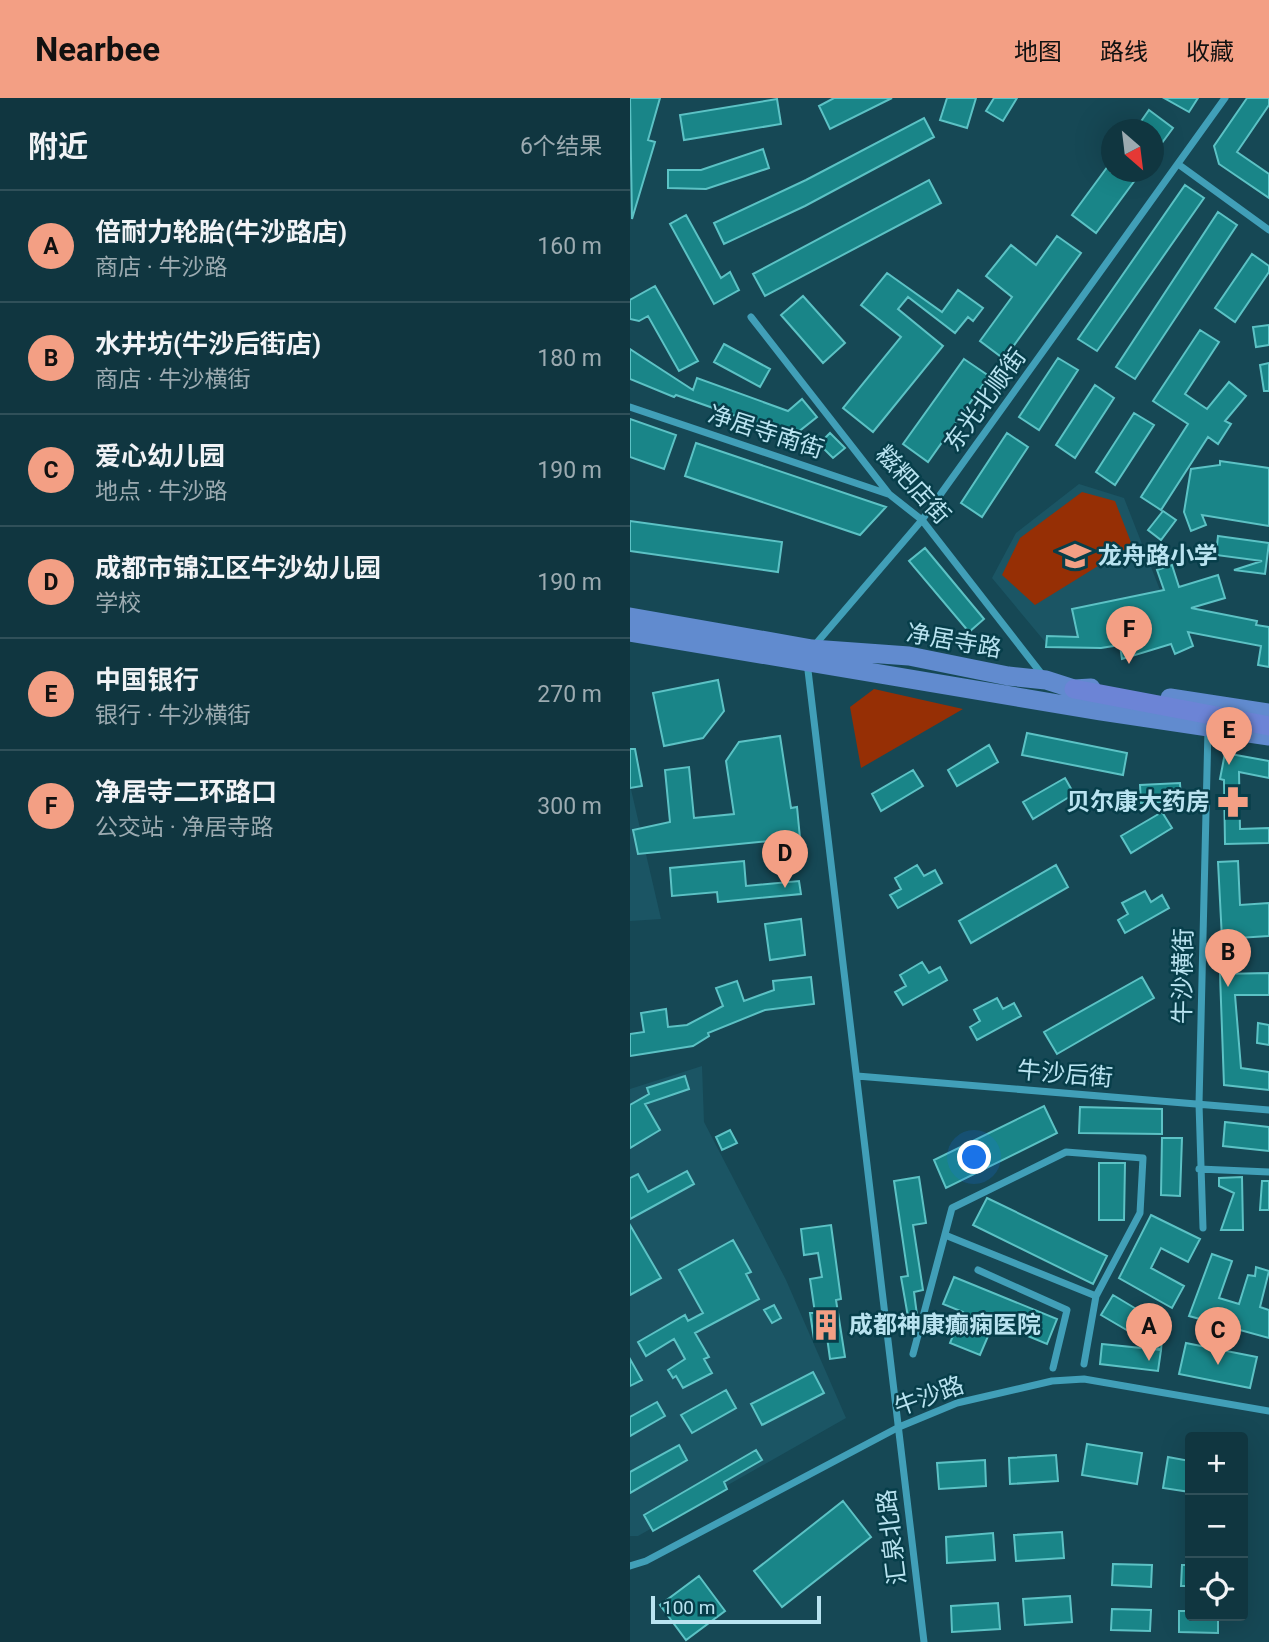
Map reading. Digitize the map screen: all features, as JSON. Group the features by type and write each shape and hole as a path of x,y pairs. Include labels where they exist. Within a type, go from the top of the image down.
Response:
{"highway":[{"path":"1074,689 1265,725"}],"main road":[{"name":"净居寺路","path":"630,617 809,655 1100,711 1208,725 1265,725"},
{"name":"净居寺路","path":"630,632 809,655 909,656 1008,676 1046,680 1074,689"}],"street":[{"name":"东光北顺街","path":"809,655 922,520 1224,98"},
{"path":"1178,164 1269,230"},
{"name":"糍粑店街","path":"751,317 889,494 922,520 1046,680"},
{"name":"净居寺南街","path":"630,407 889,494"},
{"name":"汇泉北路","path":"809,655 924,1642"},
{"name":"牛沙横街","path":"1203,1228 1199,1104 1208,725"},
{"name":"牛沙后街","path":"857,1076 1269,1110"},
{"path":"913,1354 952,1208 1066,1152 1143,1158 1140,1213 1096,1296 1084,1364"},
{"path":"1199,1169 1269,1172"},
{"path":"945,1235 1096,1296"},
{"path":"978,1270 1067,1310 1053,1368"},
{"name":"牛沙路","path":"630,1566 646,1561 899,1427 957,1403 1052,1381 1084,1378 1269,1411"}],"shaded area":[{"name":"龙舟路小学","path":"1079,484 1124,498 1169,613 1093,645 1046,643 992,578 1016,533"},
{"path":"1082,492 1115,501 1132,545 1035,605 1002,575 1020,538"},
{"path":"874,689 963,709 861,768 850,707"},
{"path":"630,785 661,919 630,921"},
{"path":"702,1066 704,1122 786,1280 846,1418 638,1536 630,1536 630,1089"}],"building":[{"path":"630,98 660,98 648,140 655,142 632,219"},
{"path":"834,98 892,98 830,129 819,106"},
{"path":"947,98 976,98 967,128 940,120"},
{"path":"994,98 1017,98 1003,121 986,111"},
{"path":"1164,98 1198,98 1189,112"},
{"path":"1247,98 1269,98 1269,105 1237,152 1269,174 1269,198 1219,164 1214,146"},
{"path":"777,99 781,124 684,140 680,115"},
{"path":"1149,110 1161,119 1143,119"},
{"path":"924,118 934,137 805,206 724,244 714,223 806,180"},
{"path":"1164,121 1173,128 1164,140"},
{"path":"763,149 769,168 706,189 668,188 668,170 701,170"},
{"path":"1101,176 1101,182 1134,182 1096,233 1072,215"},
{"path":"929,180 941,203 765,296 753,274"},
{"path":"1185,185 1204,198 1097,351 1078,339"},
{"path":"1218,212 1237,225 1135,379 1116,367"},
{"path":"686,215 721,278 730,272 739,290 714,304 670,224"},
{"path":"1057,236 1081,253 1004,359 980,341 1012,297 986,276 1011,245 1036,265"},
{"path":"1252,254 1269,266 1269,272 1235,322 1215,308"},
{"path":"887,273 942,312 958,290 983,308 973,321 968,317 955,333 908,297 898,309 943,346 873,432 843,408 901,337 861,305"},
{"path":"655,286 698,361 679,371 648,316 639,321 630,319 630,300"},
{"path":"803,296 845,343 823,363 781,315"},
{"path":"1269,325 1269,345 1256,347 1253,327"},
{"path":"1200,330 1219,342 1185,394 1207,409 1229,382 1246,396 1225,421 1231,424 1218,444 1208,437 1161,510 1141,497 1188,424 1153,401"},
{"path":"724,344 770,369 760,387 714,362"},
{"path":"630,349 693,390 697,378 788,411 802,399 817,417 793,436 676,395 674,397 630,379"},
{"path":"1058,358 1078,370 1039,430 1019,417"},
{"path":"964,359 989,376 928,462 903,444"},
{"path":"1269,363 1269,391 1264,391 1260,365"},
{"path":"1095,385 1114,398 1075,458 1056,445"},
{"path":"1134,413 1154,425 1115,485 1096,472"},
{"path":"630,419 676,435 664,469 630,457"},
{"path":"830,433 845,448 833,458 819,444"},
{"path":"1007,433 1028,447 982,517 961,503"},
{"path":"696,443 886,507 860,535 685,476"},
{"path":"1220,461 1269,468 1269,526 1202,515 1206,525 1191,531 1184,512 1191,469 1220,465"},
{"path":"1163,511 1176,520 1161,540 1148,530"},
{"path":"630,521 782,542 778,572 630,551"},
{"path":"1218,536 1269,543 1265,574 1234,570 1262,561 1216,555"},
{"path":"925,548 984,619 969,632 909,561"},
{"path":"1172,565 1179,587 1218,575 1225,598 1191,608 1257,621 1256,625 1269,627 1269,667 1258,665 1261,646 1188,632 1193,646 1175,654 1171,644 1122,659 1120,645 1101,648 1046,647 1047,636 1078,637 1072,609 1164,590 1157,570"},
{"path":"718,680 724,711 703,738 664,746 653,693"},
{"path":"1027,733 1127,753 1123,775 1022,755"},
{"path":"780,736 791,808 797,807 800,838 638,854 633,830 670,822 665,770 689,767 694,818 734,814 726,761 739,742"},
{"path":"989,745 998,762 957,786 948,770"},
{"path":"630,749 635,749 642,786 630,788"},
{"path":"1225,753 1269,761 1269,778 1239,772 1240,829 1269,828 1269,843 1225,844 1224,780 1220,779"},
{"path":"913,770 923,786 881,811 872,794"},
{"path":"1065,778 1074,794 1033,819 1023,802"},
{"path":"1180,783 1181,801 1141,803 1140,785"},
{"path":"1162,812 1172,828 1131,853 1121,836"},
{"path":"744,861 746,886 799,881 801,894 718,902 717,892 672,896 670,868"},
{"path":"1238,861 1240,905 1269,903 1269,936 1222,939 1218,862"},
{"path":"917,865 924,876 935,870 942,883 898,908 890,895 901,889 895,878"},
{"path":"1056,865 1068,887 971,943 959,921"},
{"path":"1145,891 1151,902 1162,895 1169,908 1125,933 1118,920 1128,914 1122,903"},
{"path":"801,919 805,955 770,960 765,924"},
{"path":"922,962 929,973 940,967 947,980 903,1005 895,992 906,986 900,975"},
{"path":"1269,973 1269,995 1235,995 1241,1068 1269,1072 1269,1090 1224,1085 1220,974"},
{"path":"811,977 814,1004 765,1010 708,1033 709,1036 693,1046 630,1056 630,1034 644,1032 641,1013 666,1009 668,1027 687,1025 723,1006 716,988 737,981 744,1001 774,990 773,981"},
{"path":"1142,977 1154,998 1057,1054 1044,1032"},
{"path":"997,998 1003,1009 1014,1003 1021,1016 977,1040 970,1027 980,1021 974,1010"},
{"path":"1258,1023 1269,1025 1269,1045 1257,1043"},
{"path":"685,1076 689,1089 645,1104 660,1130 630,1148 630,1105 649,1094 647,1088"},
{"path":"1044,1106 1057,1133 946,1188 934,1160"},
{"path":"1080,1107 1162,1109 1162,1134 1079,1133"},
{"path":"1225,1122 1269,1127 1269,1151 1223,1146"},
{"path":"730,1130 737,1143 722,1150 716,1137"},
{"path":"1162,1138 1182,1138 1180,1196 1161,1195"},
{"path":"1099,1163 1125,1163 1124,1220 1099,1220"},
{"path":"687,1171 694,1184 630,1219 630,1178 638,1174 648,1192"},
{"path":"919,1177 926,1223 913,1225 923,1290 914,1292 917,1315 908,1317 901,1277 908,1276 894,1181"},
{"path":"1242,1177 1243,1230 1221,1230 1234,1193 1219,1186 1219,1178"},
{"path":"1262,1181 1269,1181 1269,1210 1260,1210"},
{"path":"987,1198 1107,1256 1093,1284 973,1225"},
{"path":"1151,1215 1200,1239 1188,1262 1161,1248 1151,1268 1184,1286 1172,1308 1119,1278"},
{"path":"630,1225 661,1278 630,1295"},
{"path":"831,1225 841,1299 836,1300 845,1357 830,1359 827,1337 814,1339 810,1313 815,1313 810,1279 822,1277 818,1253 804,1255 801,1229"},
{"path":"733,1240 751,1272 746,1274 759,1299 695,1333 709,1357 704,1359 712,1373 683,1388 676,1376 673,1378 668,1370 685,1359 674,1339 646,1356 638,1342 685,1315 688,1321 703,1313 679,1270"},
{"path":"1212,1254 1232,1261 1219,1298 1239,1304 1248,1275 1255,1276 1256,1267 1269,1271 1260,1307 1269,1310 1269,1338 1189,1316"},
{"path":"954,1277 1057,1319 1047,1344 994,1322 980,1355 950,1343 963,1312 943,1304"},
{"path":"1113,1295 1143,1313 1137,1324 1163,1327 1161,1350 1101,1315"},
{"path":"774,1305 781,1318 772,1323 764,1310"},
{"path":"1186,1343 1257,1357 1250,1388 1179,1374"},
{"path":"1102,1344 1161,1350 1158,1371 1100,1364"},
{"path":"630,1359 642,1380 630,1386"},
{"path":"813,1372 824,1393 762,1425 751,1404"},
{"path":"726,1390 736,1408 692,1433 681,1415"},
{"path":"657,1402 665,1416 630,1436 630,1417"},
{"path":"1087,1444 1142,1453 1137,1484 1082,1475"},
{"path":"679,1445 687,1460 630,1493 630,1472"},
{"path":"756,1450 762,1460 724,1482 727,1489 653,1531 644,1515"},
{"path":"1056,1455 1058,1481 1010,1484 1009,1458"},
{"path":"1168,1457 1185,1460 1185,1491 1163,1488"},
{"path":"985,1460 986,1486 939,1489 937,1463"},
{"path":"843,1501 871,1537 782,1607 754,1571"},
{"path":"1062,1532 1064,1558 1016,1561 1014,1535"},
{"path":"993,1533 995,1560 947,1563 946,1537"},
{"path":"1113,1564 1152,1565 1151,1587 1112,1585"},
{"path":"1182,1565 1185,1565 1185,1586 1181,1586"},
{"path":"699,1576 725,1611 686,1640 660,1605"},
{"path":"1070,1596 1072,1622 1025,1625 1023,1599"},
{"path":"998,1603 1000,1629 952,1632 951,1606"},
{"path":"1112,1609 1151,1610 1150,1631 1111,1630"},
{"path":"1179,1611 1185,1611 1185,1621 1218,1621 1218,1633 1179,1632"}],"place":[{"name":"龙舟路小学","path":"1075,556"},
{"name":"净居寺二环路口","path":"1129,664"},
{"name":"中国银行","path":"1229,765"},
{"name":"贝尔康大药房","path":"1233,802"},
{"name":"成都市锦江区牛沙幼儿园","path":"785,888"},
{"name":"水井坊(牛沙后街店)","path":"1228,987"},
{"name":"成都神康癫痫医院","path":"826,1325"},
{"name":"倍耐力轮胎(牛沙路店)","path":"1149,1361"},
{"name":"爱心幼儿园","path":"1218,1365"}]}
